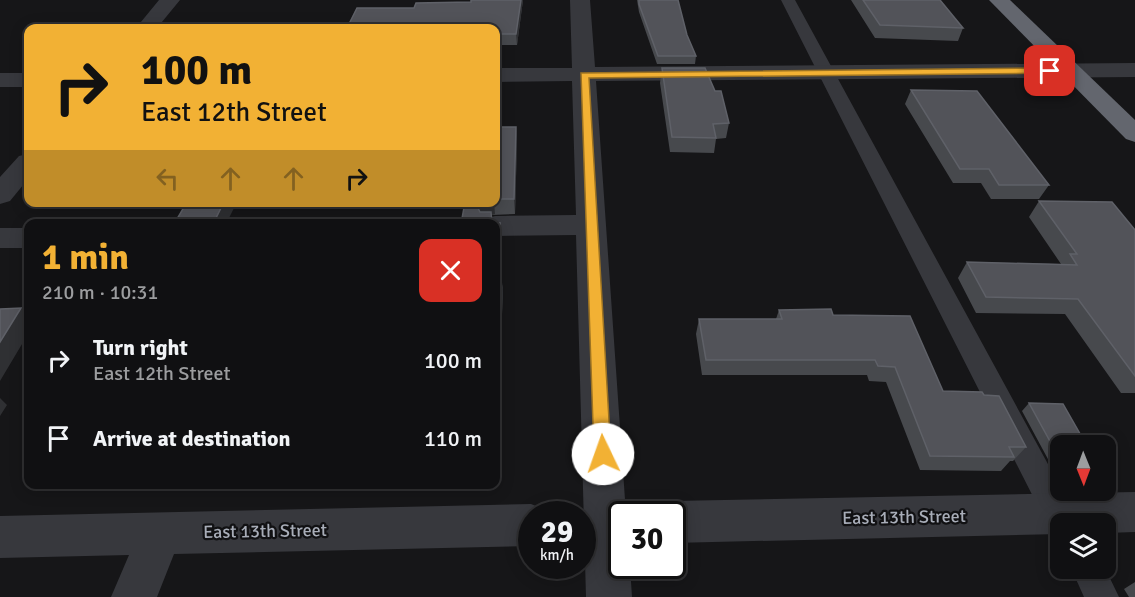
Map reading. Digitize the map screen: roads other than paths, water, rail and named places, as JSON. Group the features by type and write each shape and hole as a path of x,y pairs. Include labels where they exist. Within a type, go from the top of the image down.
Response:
{"highway":[{"path":"999,0 1135,134"}],"street":[{"path":"149,24 170,0"},
{"path":"580,0 603,523 609,597"},
{"path":"500,75 1135,70"},
{"path":"0,80 24,80"},
{"path":"0,195 24,167"},
{"path":"500,226 591,225"},
{"path":"0,238 24,238"},
{"name":"East 13th Street","path":"1116,514 1135,512"},
{"name":"East 13th Street","path":"686,522 1050,519"},
{"name":"East 13th Street","path":"0,537 518,525"},
{"path":"134,597 160,533"}],"lane":[{"path":"788,0 1058,513"},
{"path":"1093,579 1102,597"}]}
